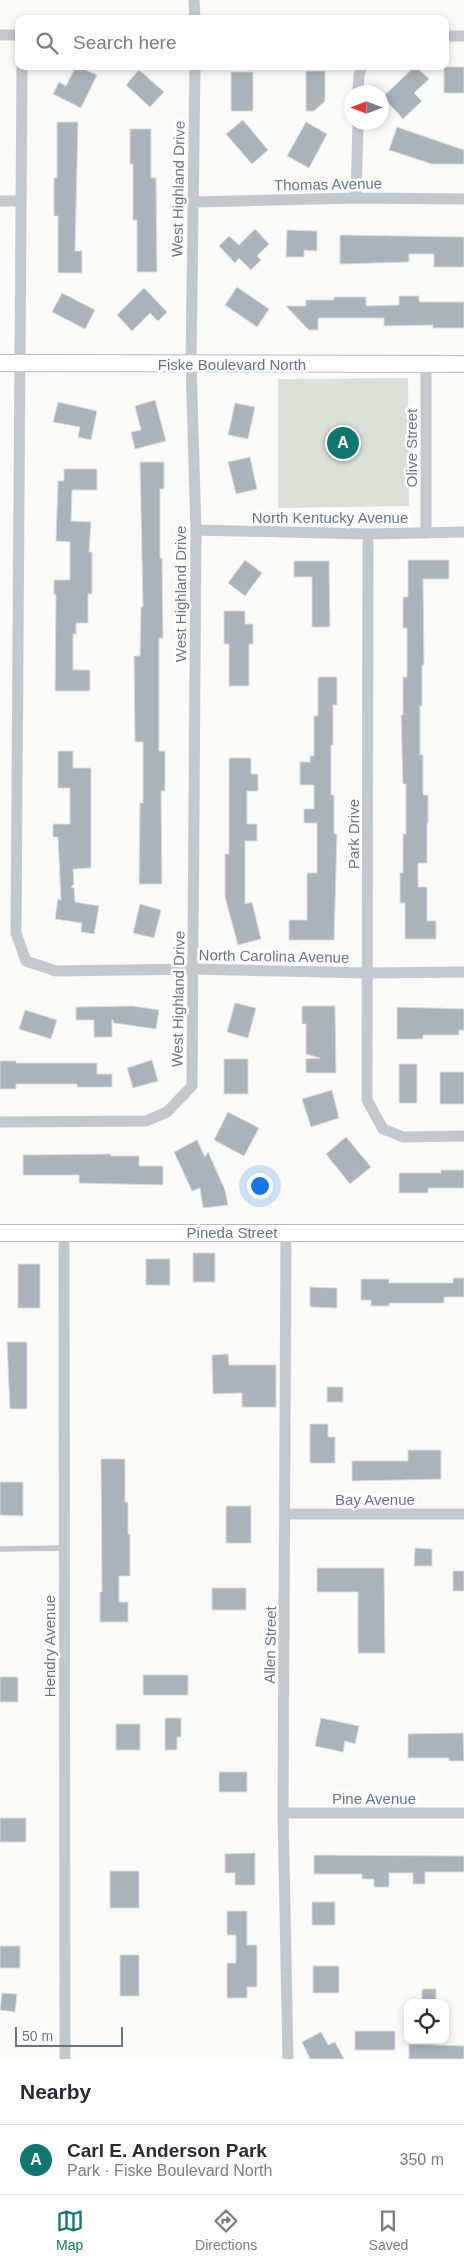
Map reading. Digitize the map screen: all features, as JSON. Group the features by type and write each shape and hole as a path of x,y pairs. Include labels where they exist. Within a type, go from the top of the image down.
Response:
{"street":[{"path":"194,0 195,15"},
{"path":"0,35 15,35"},
{"path":"449,36 464,36"},
{"path":"20,363 22,70"},
{"name":"West Highland Drive","path":"0,1122 146,1120 167,1112 192,1086 196,530 191,364 195,70"},
{"path":"358,85 361,70"},
{"path":"356,198 358,130"},
{"name":"Thomas Avenue","path":"193,202 356,198 464,199"},
{"path":"0,201 21,201"},
{"name":"Fiske Boulevard North","path":"0,363 464,364"},
{"name":"North Carolina Avenue","path":"20,363 16,933 26,961 56,971 194,969 368,973 464,972"},
{"name":"Olive Street","path":"426,364 426,532"},
{"name":"North Kentucky Avenue","path":"196,530 368,534 464,532"},
{"name":"Park Drive","path":"368,534 367,1100 383,1129 403,1137 464,1136"},
{"name":"Allen Street","path":"286,1232 283,1813 288,2059"},
{"name":"Pineda Street","path":"0,1233 464,1233"},
{"name":"Hendry Avenue","path":"64,1234 65,2059"},
{"name":"Bay Avenue","path":"286,1514 464,1514"},
{"name":"Pine Avenue","path":"283,1813 464,1813"}],"lane":[{"path":"0,1549 64,1548"}],"shaded area":[{"path":"408,378 409,506 278,508 278,379"}],"building":[{"path":"449,67 464,67 464,93 444,93 444,70 449,70"},
{"path":"74,70 85,70 97,75 81,108 53,94 59,82 66,86"},
{"path":"139,70 164,92 150,107 126,85"},
{"path":"411,70 419,70 429,79 414,93 422,101 403,119 389,104 389,91"},
{"path":"306,71 325,71 325,101 314,111 306,111"},
{"path":"231,72 253,72 253,111 231,111"},
{"path":"243,120 268,150 252,164 226,134"},
{"path":"57,122 78,122 75,251 82,251 82,273 58,273 58,216 54,216 54,178 57,178"},
{"path":"306,122 327,134 309,168 287,156"},
{"path":"397,127 464,150 464,164 432,164 389,150"},
{"path":"130,129 151,129 151,178 156,178 157,272 137,272 137,220 133,220 133,164 130,164"},
{"path":"255,229 269,244 257,256 261,260 251,270 239,258 235,263 219,246 229,236 239,245"},
{"path":"287,230 317,231 317,251 304,250 304,257 286,257"},
{"path":"340,235 464,237 464,267 434,267 434,254 409,254 409,262 340,264"},
{"path":"237,287 269,309 257,327 225,305"},
{"path":"144,288 167,312 158,321 150,313 132,331 117,315"},
{"path":"62,293 95,310 85,329 52,312"},
{"path":"399,296 419,296 419,302 464,302 464,328 433,328 433,325 384,326 384,318 318,318 318,330 309,330 286,306 306,306 306,300 334,300 334,297 366,297 366,306 399,305"},
{"path":"155,400 166,441 135,449 131,432 141,430 135,406"},
{"path":"58,402 97,411 91,440 78,437 80,427 53,422"},
{"path":"235,403 255,407 248,439 228,435"},
{"path":"250,457 257,489 236,494 228,462"},
{"path":"140,462 164,462 164,489 160,489 163,638 159,638 159,751 165,751 165,791 161,791 162,884 139,884 140,803 143,803 143,742 135,742 134,656 140,656 141,607 143,607"},
{"path":"64,469 97,469 97,490 72,490 71,521 91,522 89,552 92,552 92,594 88,594 88,623 76,623 76,634 73,634 73,670 90,670 90,691 55,691 56,595 54,595 54,580 70,580 70,542 56,541 58,481 64,481"},
{"path":"245,560 262,573 245,596 228,583"},
{"path":"408,560 449,560 449,579 423,579 424,665 422,665 422,706 420,706 420,755 423,755 423,795 428,795 428,823 427,863 418,863 418,887 427,887 427,921 436,921 436,939 405,939 405,903 400,903 400,873 403,873 403,834 406,834 406,784 403,784 401,715 403,715 403,677 407,677 407,628 403,628 403,597 408,597"},
{"path":"294,561 329,561 330,627 312,627 312,577 294,577"},
{"path":"224,611 245,611 245,624 253,624 253,644 249,644 249,686 229,686 229,644 224,644"},
{"path":"318,677 337,677 337,705 333,705 333,745 331,745 331,795 334,795 334,834 337,834 334,940 289,940 289,920 307,920 307,873 317,873 317,823 304,823 304,809 314,809 314,785 300,785 300,762 310,762 310,756 314,756 314,716 318,716"},
{"path":"58,751 73,751 73,768 91,768 91,868 73,869 74,884 71,887 74,888 75,902 99,906 94,934 81,932 82,923 55,919 58,899 61,900 58,837 53,837 53,824 70,824 70,788 58,788"},
{"path":"229,758 251,758 251,774 258,774 258,791 247,791 247,824 257,824 257,841 245,841 245,904 252,902 261,939 238,945 225,897 225,854 229,854"},
{"path":"140,904 161,910 154,938 133,933"},
{"path":"235,1003 256,1008 248,1038 227,1032"},
{"path":"132,1006 159,1010 156,1029 114,1023 112,1019 112,1037 94,1037 94,1020 76,1020 76,1007"},
{"path":"302,1006 335,1006 336,1073 306,1073 306,1059 320,1058 306,1054 306,1024 302,1024"},
{"path":"397,1007 464,1009 464,1030 459,1030 459,1035 423,1035 423,1039 397,1039"},
{"path":"25,1010 57,1020 51,1039 19,1029"},
{"path":"224,1059 248,1059 248,1094 224,1094"},
{"path":"152,1060 158,1081 133,1088 127,1068"},
{"path":"0,1061 16,1061 16,1063 97,1063 97,1074 112,1074 112,1087 77,1087 77,1084 16,1084 16,1089 0,1089"},
{"path":"399,1064 417,1064 417,1103 399,1103"},
{"path":"440,1072 464,1072 464,1104 440,1104"},
{"path":"332,1090 339,1118 311,1127 302,1099"},
{"path":"228,1112 259,1128 244,1156 214,1140"},
{"path":"346,1137 371,1167 350,1184 326,1154"},
{"path":"197,1140 205,1157 208,1152 225,1190 228,1205 203,1208 200,1188 192,1191 174,1152"},
{"path":"111,1154 111,1156 139,1156 139,1166 163,1166 163,1185 79,1183 79,1175 23,1175 23,1155"},
{"path":"441,1170 464,1170 464,1188 428,1188 428,1193 399,1193 399,1173 441,1173"},
{"path":"193,1253 215,1253 215,1282 193,1282"},
{"path":"146,1259 170,1259 170,1285 146,1285"},
{"path":"18,1264 40,1264 40,1308 18,1308"},
{"path":"453,1278 464,1278 464,1297 444,1297 444,1303 389,1303 389,1306 371,1306 371,1300 361,1300 361,1279 389,1279 389,1283 453,1283"},
{"path":"310,1287 337,1288 337,1308 310,1307"},
{"path":"7,1342 27,1342 27,1409 10,1409"},
{"path":"228,1354 229,1365 276,1365 276,1407 242,1407 242,1393 213,1394 212,1355"},
{"path":"327,1387 343,1387 343,1402 327,1402"},
{"path":"310,1424 328,1424 328,1437 335,1437 335,1463 310,1463"},
{"path":"408,1450 441,1450 441,1479 352,1481 352,1461 408,1461"},
{"path":"101,1459 125,1459 125,1502 128,1502 130,1576 119,1576 119,1602 128,1602 128,1622 100,1622 100,1592 102,1592"},
{"path":"0,1482 23,1482 23,1516 0,1515"},
{"path":"226,1506 251,1506 251,1543 226,1543"},
{"path":"415,1548 432,1549 432,1566 414,1566"},
{"path":"317,1568 384,1568 385,1653 358,1653 358,1592 317,1592"},
{"path":"453,1571 464,1571 464,1591 453,1591"},
{"path":"212,1588 246,1588 246,1610 212,1610"},
{"path":"143,1675 188,1675 188,1695 143,1695"},
{"path":"0,1677 18,1677 18,1702 0,1702"},
{"path":"165,1718 181,1718 181,1737 177,1737 177,1750 165,1750"},
{"path":"321,1718 359,1726 355,1744 345,1741 343,1752 315,1746"},
{"path":"116,1724 140,1724 140,1750 116,1750"},
{"path":"463,1733 464,1761 449,1761 449,1758 408,1758 408,1734"},
{"path":"219,1772 247,1772 247,1792 219,1792"},
{"path":"0,1818 26,1818 26,1842 0,1842"},
{"path":"255,1853 255,1885 235,1885 235,1873 225,1873 225,1854"},
{"path":"314,1855 464,1856 464,1872 425,1872 425,1884 413,1884 413,1873 389,1873 389,1887 374,1887 374,1879 362,1879 362,1874 314,1874"},
{"path":"110,1871 139,1871 139,1908 110,1908"},
{"path":"312,1902 335,1902 335,1925 312,1925"},
{"path":"227,1911 247,1911 247,1945 257,1945 257,1987 247,1987 247,1998 227,1998 227,1963 236,1963 236,1935 227,1935"},
{"path":"0,1946 20,1946 20,1968 0,1968"},
{"path":"120,1955 139,1955 139,1996 120,1996"},
{"path":"313,1966 339,1966 339,1993 313,1993"},
{"path":"422,1989 436,1989 436,1999 422,1999"},
{"path":"2,1993 17,1994 15,2012 0,2010"},
{"path":"355,2031 395,2031 395,2050 355,2050"},
{"path":"321,2032 328,2045 335,2042 344,2059 310,2059 302,2042"},
{"path":"409,2044 464,2046 464,2059 409,2059"}],"place":[{"name":"Carl E. Anderson Park","path":"343,443"}]}
